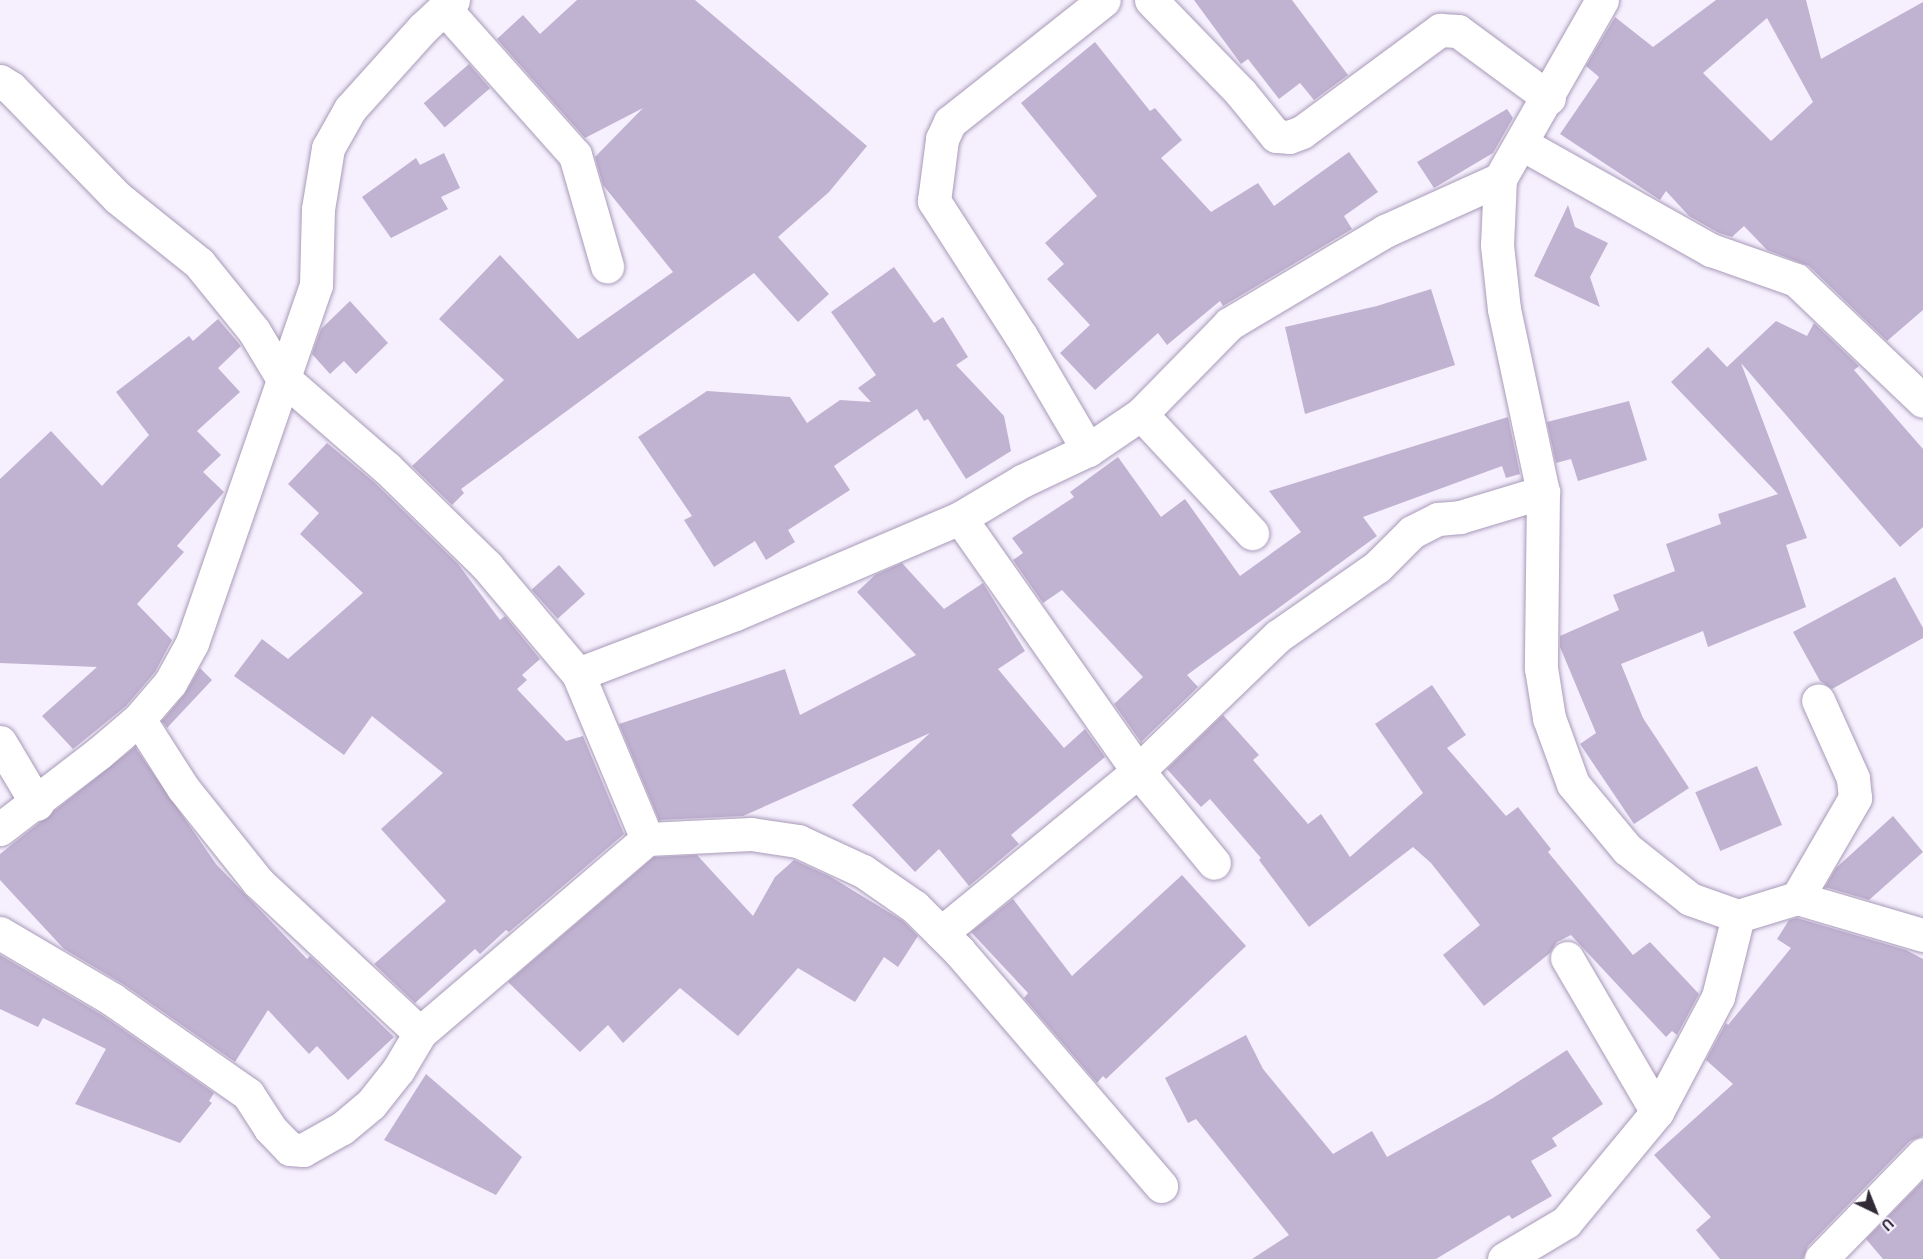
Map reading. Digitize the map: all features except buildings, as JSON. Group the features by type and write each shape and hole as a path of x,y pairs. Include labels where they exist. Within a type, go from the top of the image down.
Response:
{"street":[{"path":"1088,450 1016,326 934,201 942,139 950,122 1104,0"},
{"path":"1150,0 1241,93 1276,136 1289,137 1302,132 1440,30 1458,32 1549,98"},
{"path":"1602,0 1549,98 1500,179 1497,245 1504,309 1543,492 1541,668 1548,718 1573,784 1627,849 1690,899 1738,916 1797,898 1923,935"},
{"path":"0,829 37,804 139,719 170,683 192,643 281,376 316,285 318,209 328,148 350,109 423,28 449,5 574,155 607,266"},
{"path":"0,81 11,88 118,198 199,263 254,331 281,376 387,468 487,566 578,674 647,839"},
{"path":"1522,144 1711,250 1796,280 1923,400"},
{"path":"578,674 735,614 960,518 1022,481 1088,450 1141,414 1229,324 1385,231 1500,179"},
{"path":"1141,414 1252,533"},
{"path":"941,933 1138,771 1278,636 1377,567 1412,532 1438,519 1460,517 1543,492"},
{"path":"960,518 1138,771 1214,863"},
{"path":"1797,898 1855,798 1853,778 1818,700"},
{"path":"139,719 183,788 258,882 420,1033"},
{"path":"0,742 37,804"},
{"path":"0,933 112,999 248,1094 270,1128 290,1149 303,1150 316,1144 371,1104 398,1070 420,1033 647,839 751,834 798,841 863,871 915,907 941,933 1161,1186"},
{"path":"1512,1256 1566,1222 1658,1112 1718,997 1738,916"},
{"path":"1567,958 1658,1112"},
{"path":"1821,1259 1923,1154"}]}
